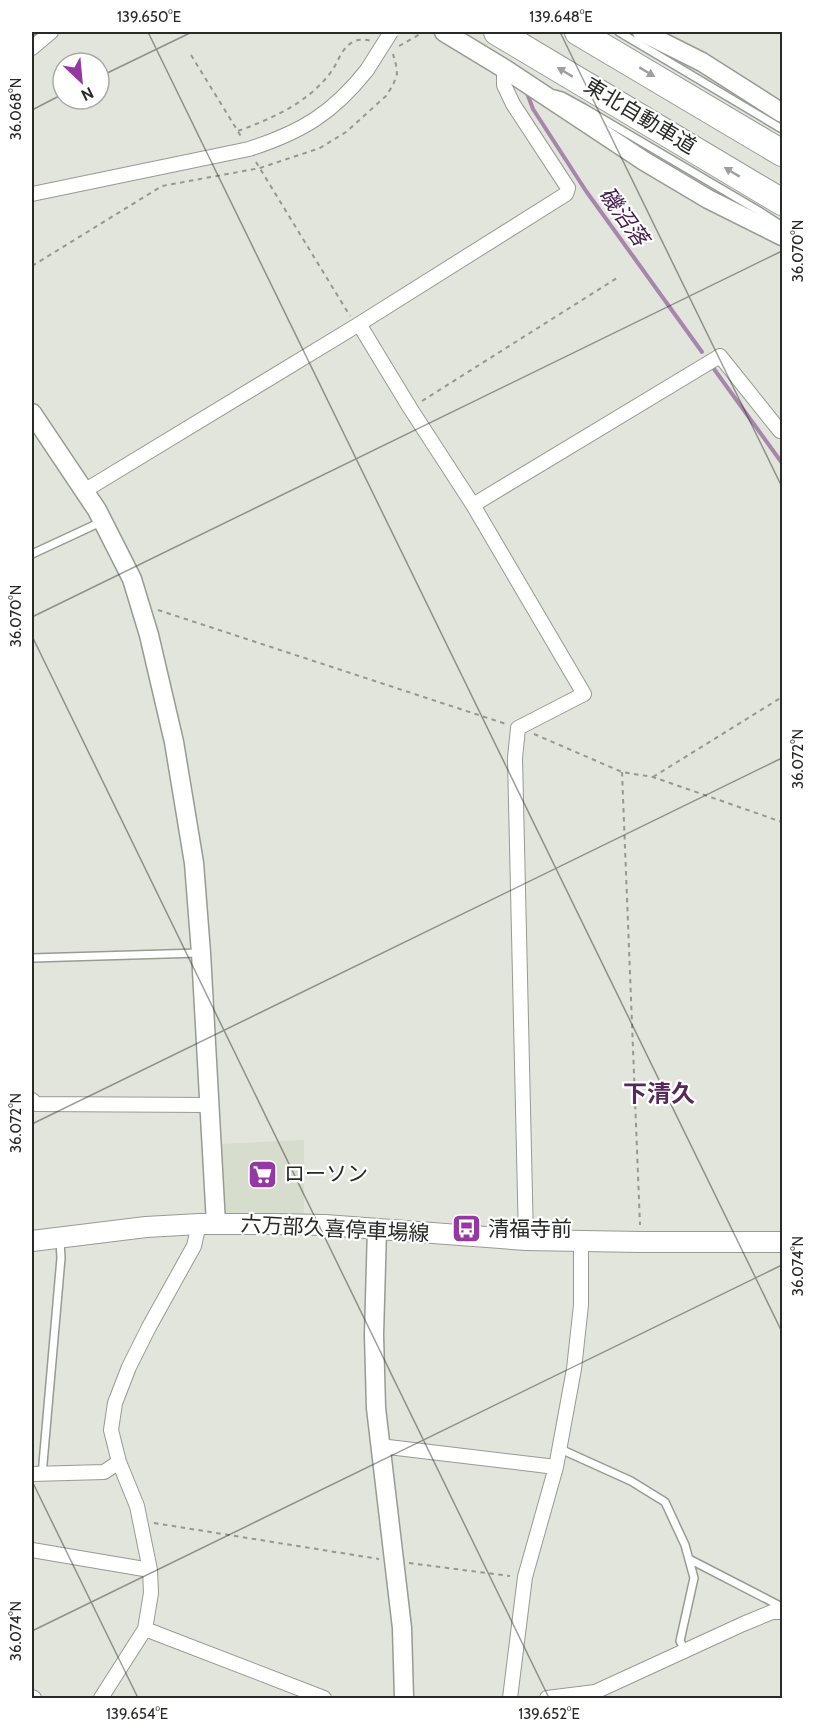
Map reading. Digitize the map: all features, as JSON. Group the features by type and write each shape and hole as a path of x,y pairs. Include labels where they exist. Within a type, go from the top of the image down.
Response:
{"highway":[{"name":"東北自動車道","path":"497,32 783,202"},
{"name":"東北自動車道","path":"578,32 783,153"}],"main road":[{"name":"六万部久喜停車場線","path":"32,1241 136,1228 207,1224 314,1225 581,1242 783,1242"}],"street":[{"path":"32,48 51,32"},
{"path":"32,194 249,149 271,142 329,110 344,97 367,70 391,32"},
{"path":"444,32 506,69 644,161 708,199 783,236"},
{"path":"642,32 702,62 783,113"},
{"path":"84,491 358,325 566,194 568,188 513,104 504,85 506,69"},
{"path":"358,325 473,505 584,694 518,728 515,770 526,1240"},
{"path":"473,505 720,356 780,431 783,429"},
{"path":"32,413 103,521 132,579 141,606 176,753 194,863 201,953 209,1106 207,1224 148,1327 115,1403 111,1430 119,1462 137,1506 150,1570 151,1593 145,1629 101,1698"},
{"path":"32,1100 36,1104 209,1106"},
{"path":"377,1229 375,1374 380,1446 402,1628 404,1698"},
{"path":"510,1698 525,1577 556,1467 579,1338 581,1242"},
{"path":"380,1446 556,1467"},
{"path":"37,1474 104,1472 119,1462"},
{"path":"32,1550 150,1570"},
{"path":"548,1698 595,1692 772,1612 783,1612"},
{"path":"145,1629 324,1698"}],"lane":[{"path":"619,32 783,129"},
{"path":"538,90 562,96 577,104 783,226"},
{"path":"32,554 103,521"},
{"path":"32,958 201,953"},
{"path":"37,1474 61,1258 59,1237"},
{"path":"558,1448 631,1482 665,1502 685,1545 694,1578 680,1641 685,1650"},
{"path":"689,1559 783,1607"}],"path":[{"path":"391,50 420,34"},
{"path":"191,55 242,138"},
{"path":"255,159 358,325"},
{"path":"410,408 617,278"},
{"path":"141,606 518,728 622,772 653,777 783,822"},
{"path":"653,777 783,697"},
{"path":"622,772 640,1242"},
{"path":"140,1521 394,1562 525,1577"}],"shaded area":[{"name":"ローソン","path":"304,1140 304,1217 234,1217 224,1211 219,1144"}],"waterway":[{"path":"32,37 39,32"},
{"name":"磯沼落","path":"527,93 533,109 586,191 702,352"},
{"name":"磯沼落","path":"714,369 782,463"}],"place":[{"name":"ローソン","path":"263,1174"},
{"name":"清福寺前","path":"467,1229"}],"district":[{"name":"下清久","path":"659,1094"}]}
